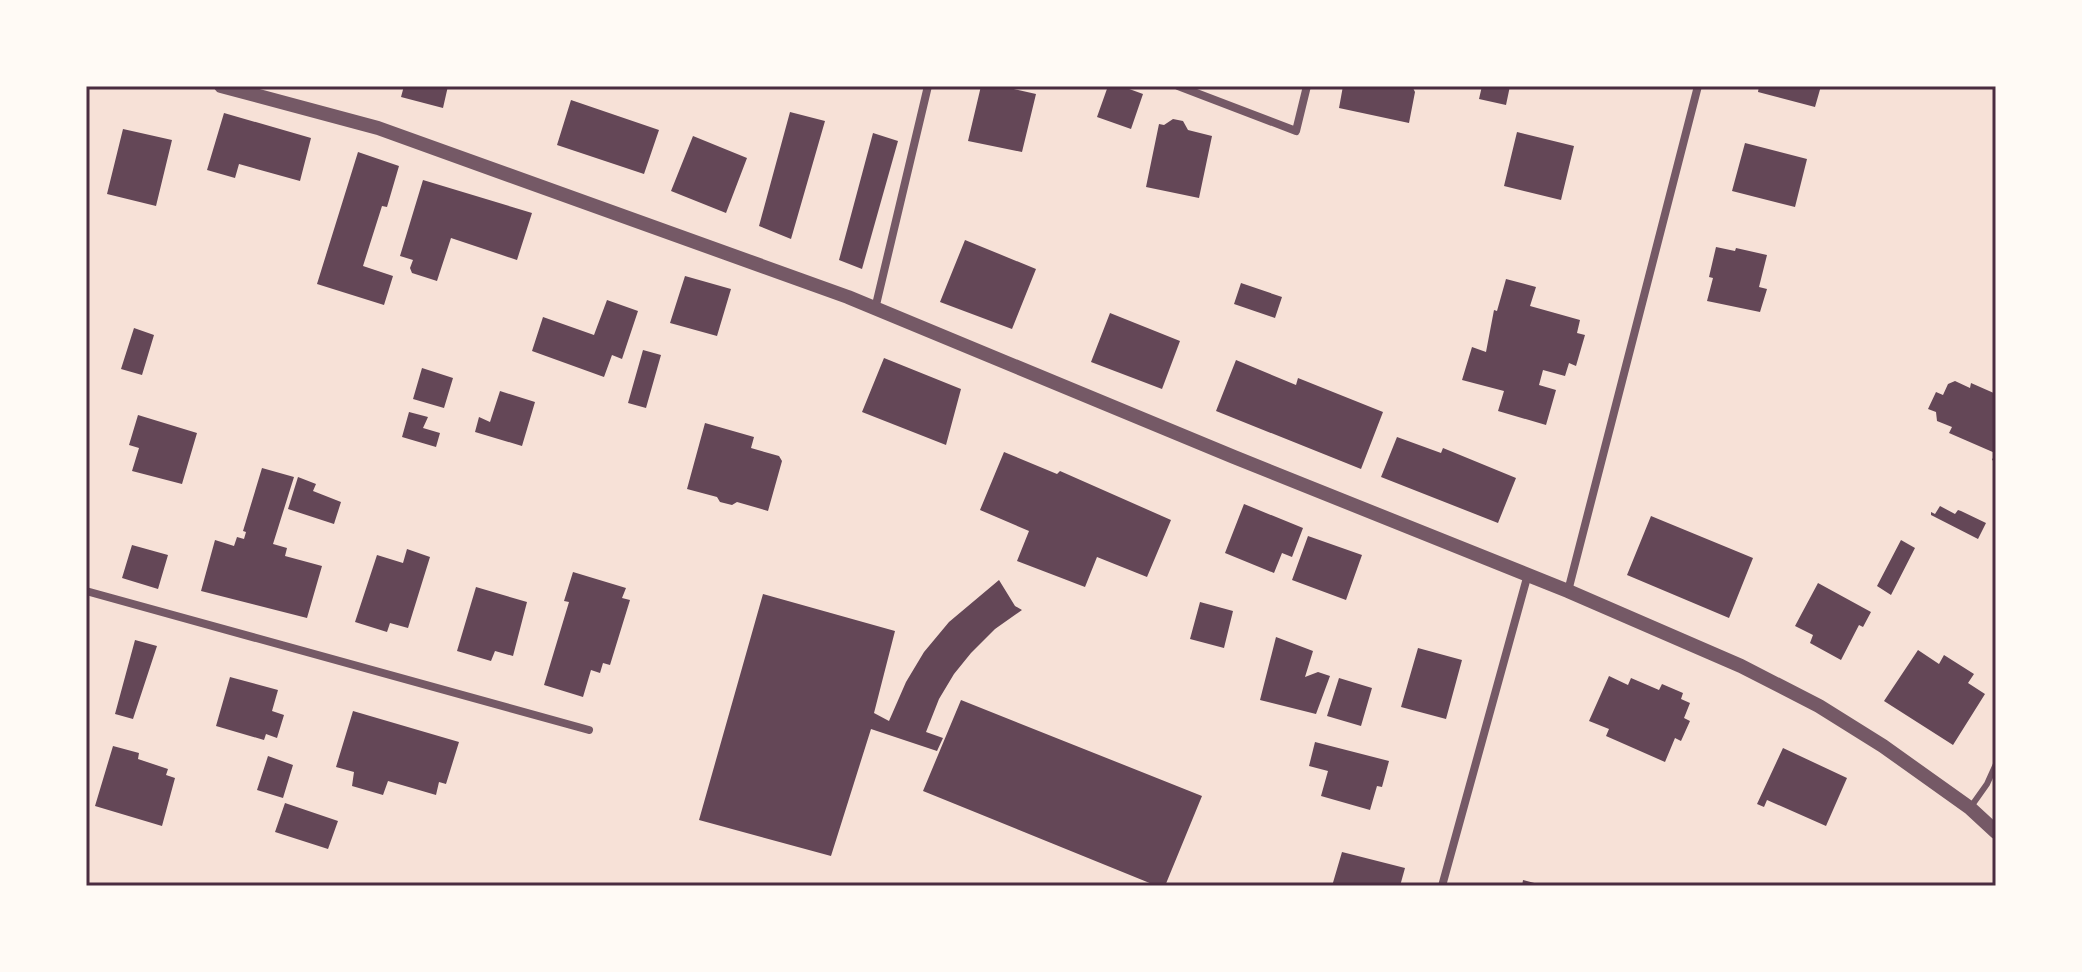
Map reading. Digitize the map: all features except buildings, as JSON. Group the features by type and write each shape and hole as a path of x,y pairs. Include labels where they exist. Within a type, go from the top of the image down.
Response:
{"street":[{"path":"221,86 378,128 875,309 1528,574 1741,666 1819,706 1883,746 1970,808 1996,832"},
{"path":"875,309 928,86"},
{"path":"1178,86 1296,131 1307,86"},
{"path":"1568,591 1698,86"},
{"path":"1442,886 1528,574"},
{"path":"86,591 589,730"}],"lane":[{"path":"1970,808 1987,784 1996,764"}]}
